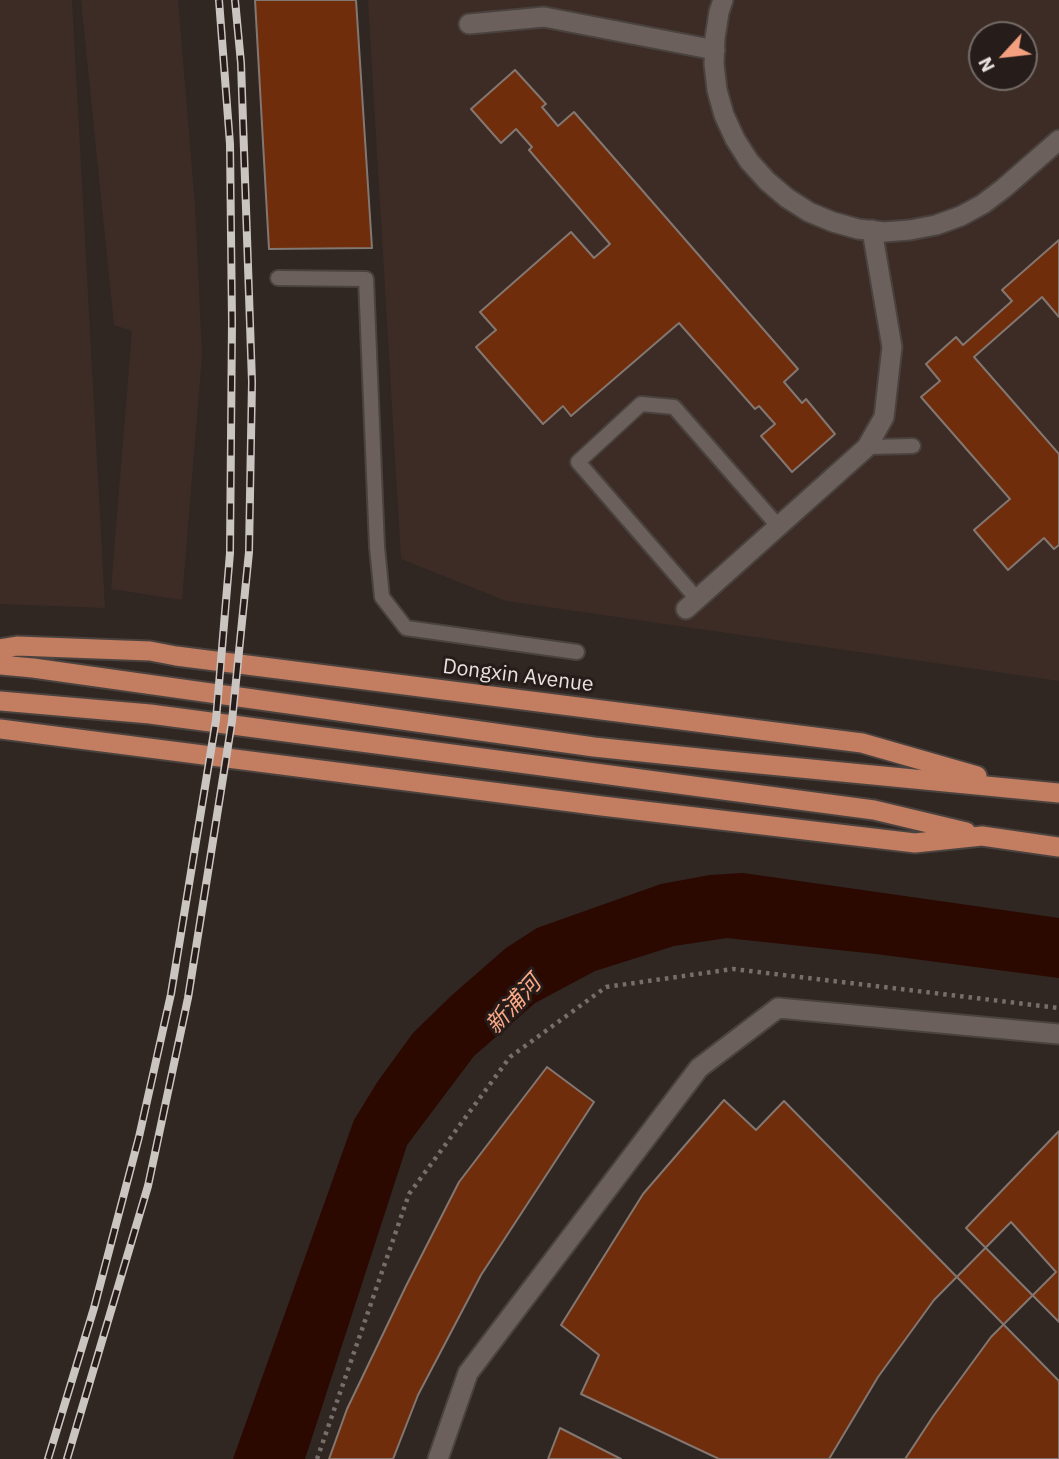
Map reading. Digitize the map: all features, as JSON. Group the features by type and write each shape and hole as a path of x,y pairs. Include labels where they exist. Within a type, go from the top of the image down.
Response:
{"main road":[{"name":"Dongxin Avenue","path":"0,649 17,646 150,651 862,743 1025,789"},
{"name":"Dongxin Avenue","path":"0,665 594,747 1059,793"},
{"path":"0,701 150,715 874,810 982,836 1059,846"},
{"path":"0,729 915,843 982,836"}],"street":[{"path":"723,0 715,50 718,90 724,115 749,161 787,198 809,212 858,229 884,232 936,225 984,204 1059,140"},
{"path":"469,24 544,17 715,50"},
{"path":"692,604 867,447 884,417 892,347 872,230"},
{"path":"438,1459 468,1373 699,1068 778,1008 1059,1034"}],"lane":[{"path":"278,278 366,279 377,547 382,597 406,628 577,652"},
{"path":"692,604 578,462 641,404 674,407 778,526"},
{"path":"867,447 912,446"}],"path":[{"path":"317,1459 409,1194 510,1057 606,987 733,969 1059,1008"}],"shaded area":[{"path":"0,0 72,0 105,608 0,604"},
{"path":"81,0 178,0 195,205 202,355 182,600 111,589 132,331 114,325"},
{"path":"368,0 1059,0 1059,681 506,601 401,559"}],"water":[{"name":"新浦河","path":"743,873 1059,918 1059,978 727,938 674,946 595,971 535,1003 474,1056 407,1145 305,1459 233,1459 354,1120 413,1033 506,948 537,928 661,884 710,875"}],"building":[{"path":"255,0 356,0 372,248 269,249"},
{"path":"515,70 546,104 542,107 558,126 574,112 798,369 784,382 802,403 806,399 835,434 792,472 761,436 775,424 759,406 755,409 679,323 571,416 563,406 543,424 476,347 496,330 480,312 571,232 594,258 610,244 529,150 532,147 516,129 501,143 471,109"},
{"path":"1059,240 1059,317 1042,297 974,357 1059,454 1059,545 1054,549 1044,538 1008,570 974,530 1010,499 921,397 940,381 926,364 956,337 963,345 1012,301 1002,290"},
{"path":"547,1067 594,1102 481,1275 418,1395 393,1459 329,1459 347,1409 459,1182"},
{"path":"724,1100 756,1130 784,1101 1059,1381 1059,1459 719,1459 581,1394 599,1355 561,1325 643,1194"},
{"path":"1059,1131 1059,1322 966,1228"},
{"path":"1011,1222 1056,1272 991,1337 905,1459 829,1459 878,1377 934,1300"},
{"path":"560,1428 621,1459 548,1459"}],"railway":[{"path":"48,1459 94,1308 139,1137 171,994 216,720 230,553 232,322 230,144 219,0"},
{"path":"67,1459 148,1186 188,998 232,721 249,552 252,382 241,63 235,0"}]}
